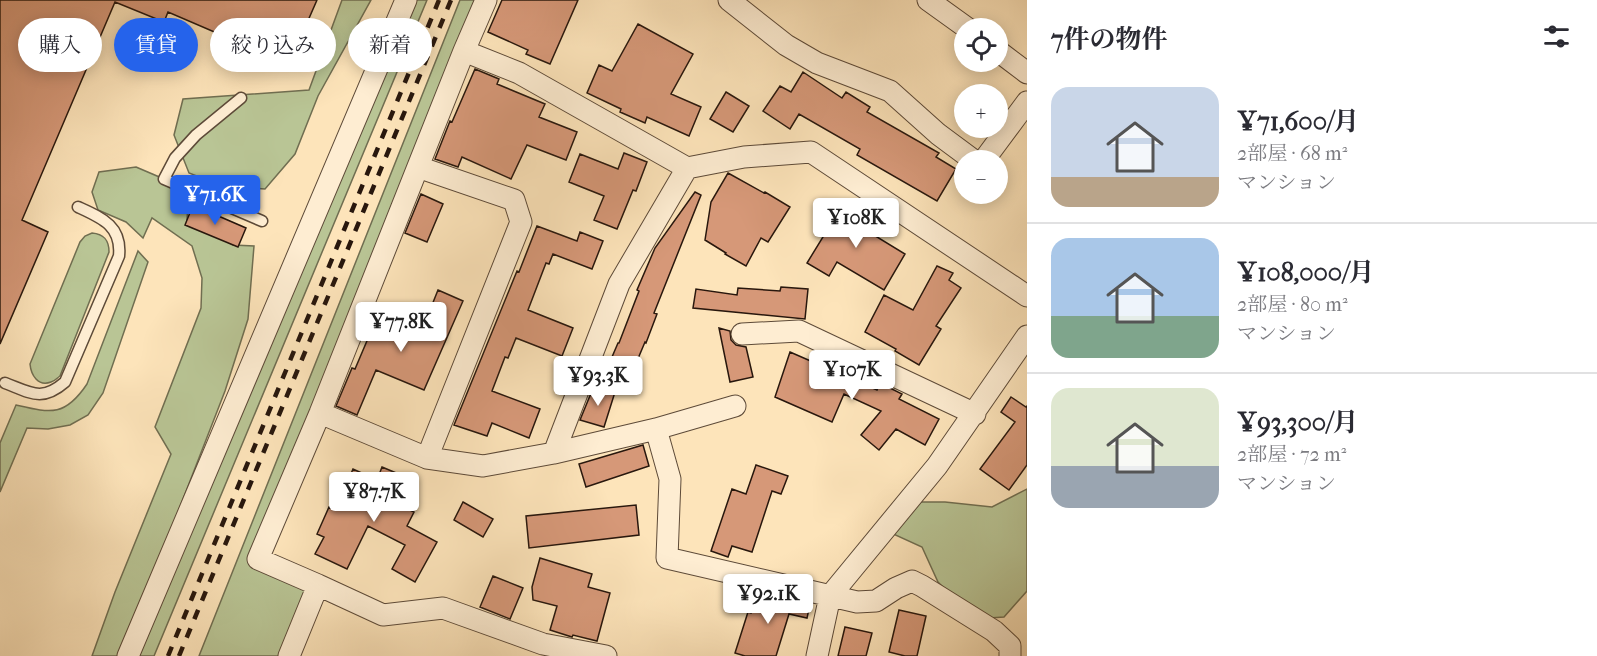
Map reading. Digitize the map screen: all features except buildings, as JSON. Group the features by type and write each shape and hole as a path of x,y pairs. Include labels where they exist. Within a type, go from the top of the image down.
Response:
{"street":[{"path":"128,656 406,0"},
{"path":"486,0 320,413 258,559 383,615 443,608 543,644 606,656"},
{"path":"729,0 786,45 807,57 890,91 938,134 960,150"},
{"path":"928,0 954,19"},
{"path":"464,51 519,73 687,168 744,157 811,152 1027,296"},
{"path":"1008,59 1027,73"},
{"path":"991,150 1027,102"},
{"path":"418,167 514,200 521,222 427,458"},
{"path":"554,453 619,284 687,168"},
{"path":"742,334 798,331 975,414"},
{"path":"817,656 830,596 938,466 1027,336"},
{"path":"320,413 427,458 483,466 554,453 656,429 735,406"},
{"path":"656,429 670,479 667,558 857,602 876,601 912,581 994,631 1010,646 1010,656"},
{"path":"289,656 318,585"}],"lane":[{"path":"241,98 196,135 175,158 164,179 262,220"},
{"path":"5,383 42,395 55,391 65,382 119,256 120,244 112,228 96,215 78,207"}],"green space":[{"path":"342,0 371,0 361,18 348,18 348,42 336,63 336,18"},
{"path":"406,0 427,0 420,18 398,18"},
{"path":"460,0 485,0 259,558 318,585 289,656 199,656 432,72"},
{"path":"316,72 331,72 318,96 295,154 265,189 222,186 189,173 174,135 183,99 309,90"},
{"path":"376,72 397,72 154,656 131,656"},
{"path":"136,167 164,179 188,202 187,220 233,245 254,246 248,319 225,391 122,656 92,656 115,592 171,454 155,427 201,308 202,278 192,246 152,218 143,238 126,222 98,210 92,192 99,172"},
{"path":"92,233 105,238 109,252 60,376 52,382 42,383 34,376 30,364 80,242"},
{"path":"138,251 148,262 103,393 88,415 70,425 48,429 27,428 0,492 0,443 16,405 39,410 56,410 72,402 79,395 87,384"},
{"path":"1027,489 1027,591 1004,617 974,619 938,582 922,547 891,533 908,502 945,502 992,507"}],"railway":[{"path":"168,656 439,0"},
{"path":"179,656 451,0"}]}
